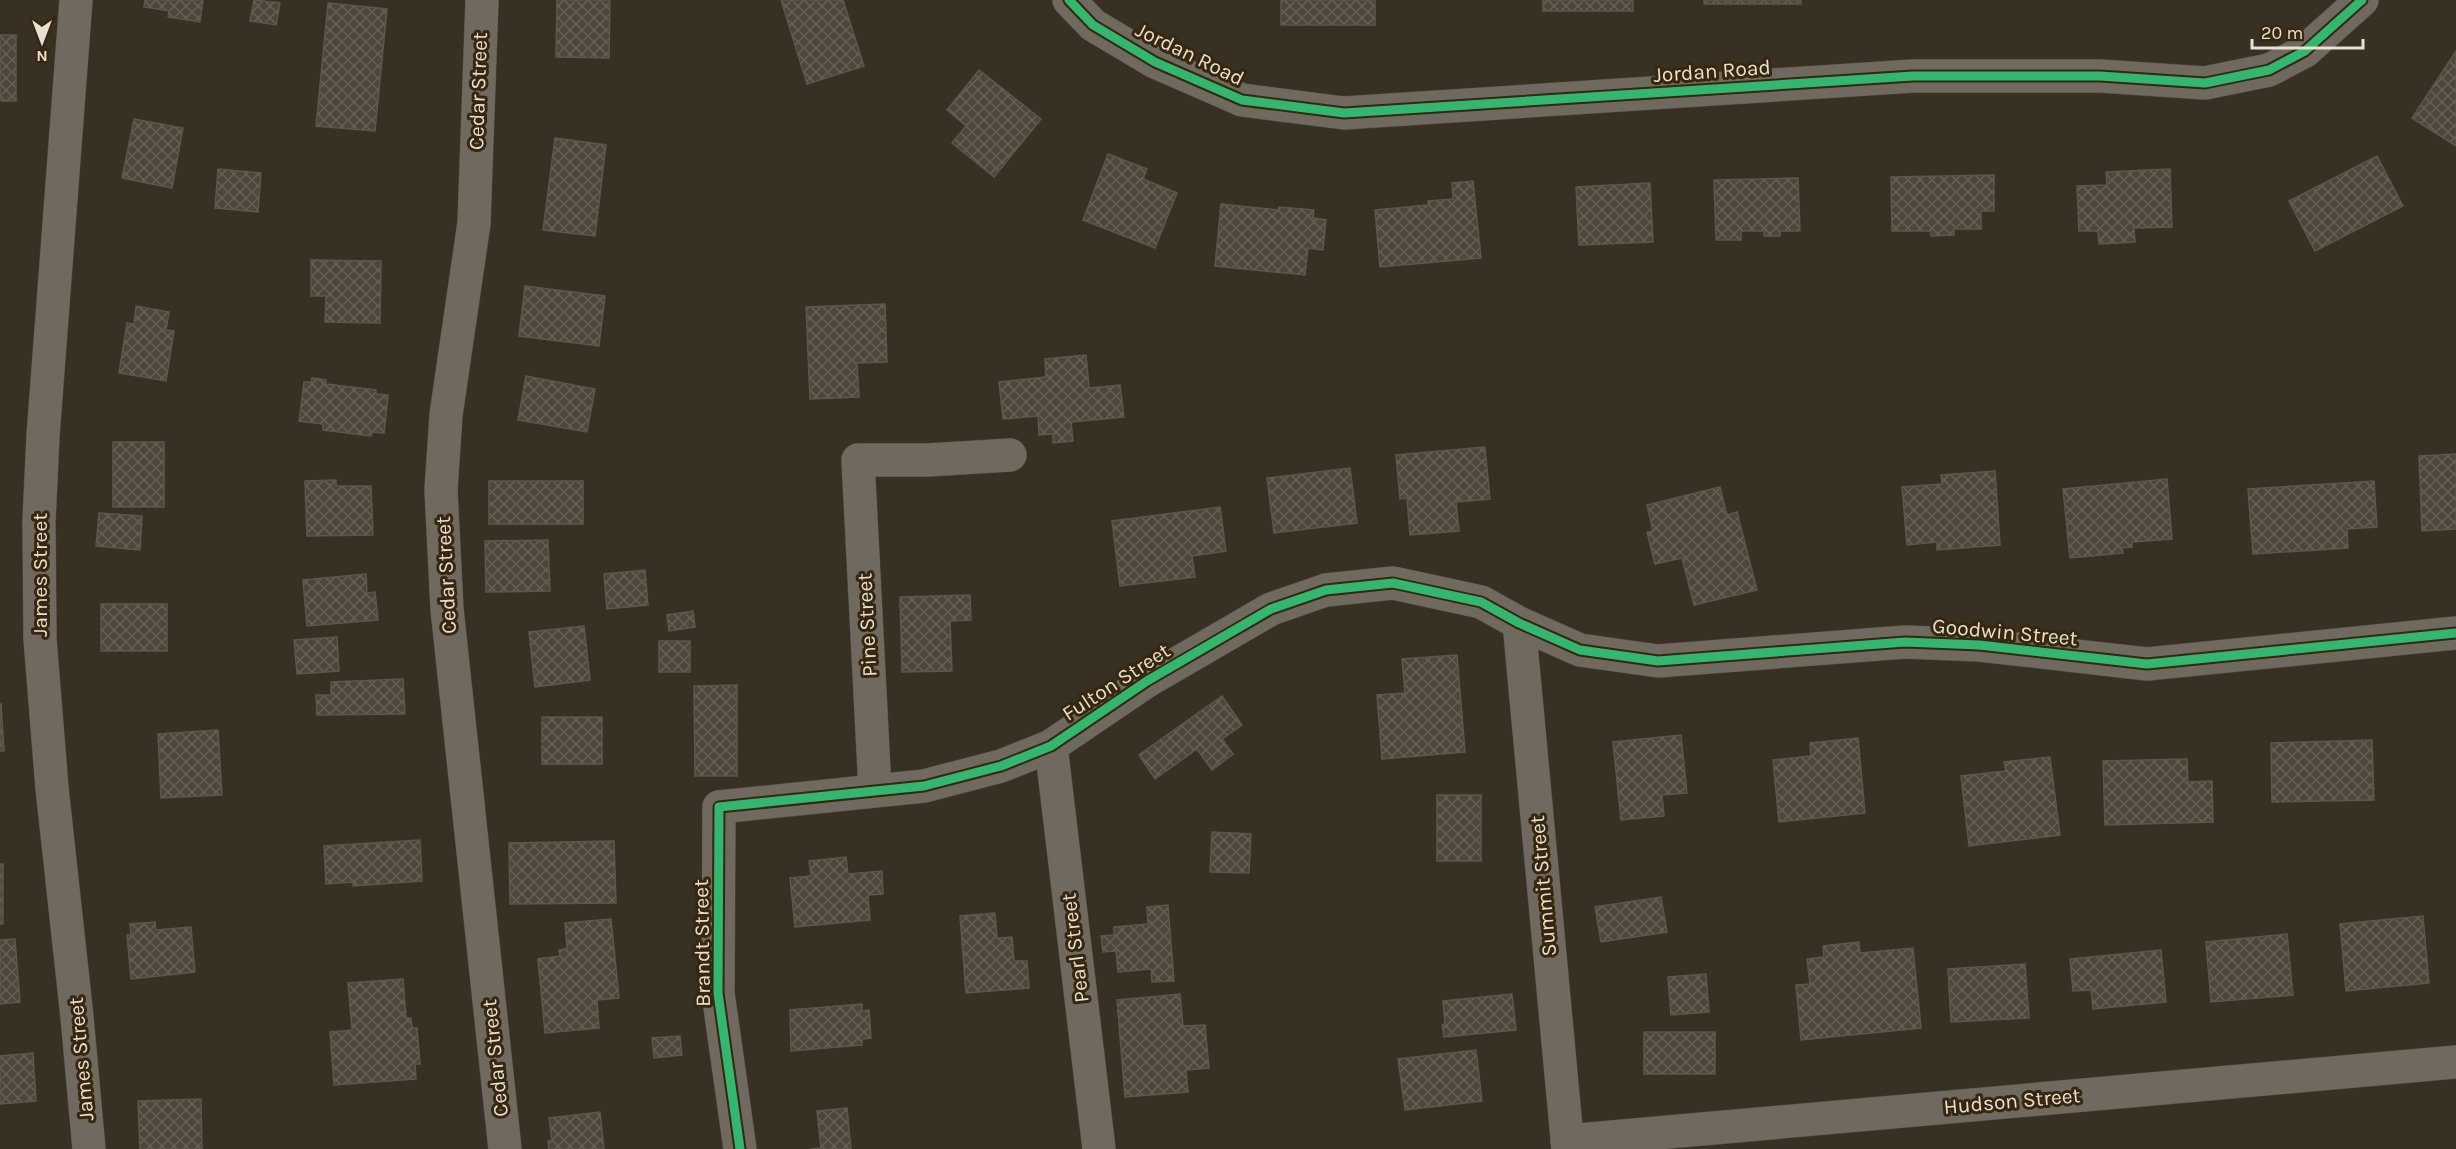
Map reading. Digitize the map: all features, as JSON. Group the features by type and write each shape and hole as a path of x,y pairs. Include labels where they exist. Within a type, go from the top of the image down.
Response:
{"street":[{"name":"James Street","path":"76,0 43,436 39,521 39,627 50,766 89,1149"},
{"name":"Cedar Street","path":"482,0 474,223 446,415 441,490 447,609 505,1149"},
{"name":"Jordan Road","path":"1069,0 1093,25 1155,62 1242,100 1344,113 1913,76 2100,76 2205,82 2269,70 2305,51 2362,0"},
{"name":"Pine Street","path":"876,790 858,460 928,460 1010,455"},
{"name":"Fulton Street","path":"720,807 924,786 1001,766 1051,746 1146,681 1271,609 1326,590 1393,583 1481,602 1519,623"},
{"name":"Goodwin Street","path":"1519,623 1580,650 1658,661 1905,642 1979,645 2147,664 2456,633"},
{"name":"Summit Street","path":"1519,623 1567,1145"},
{"name":"Pearl Street","path":"1051,746 1099,1149"},
{"name":"Brandt Street","path":"720,807 718,993 740,1149"},
{"name":"Hudson Street","path":"1567,1145 2456,1062"}],"building":[{"path":"145,0 203,0 200,22 168,17 169,11 144,7"},
{"path":"254,0 280,3 276,25 250,21"},
{"path":"557,0 610,0 609,58 556,57"},
{"path":"781,0 843,0 864,66 807,84"},
{"path":"1281,0 1375,0 1375,25 1281,25"},
{"path":"1543,0 1633,0 1633,11 1543,11"},
{"path":"1704,0 1801,0 1801,4 1704,4"},
{"path":"328,3 387,9 375,131 316,126"},
{"path":"0,35 16,35 16,101 0,101"},
{"path":"2456,51 2456,146 2412,118"},
{"path":"979,70 1041,119 994,177 952,143 966,126 947,110"},
{"path":"134,119 183,128 172,188 122,178"},
{"path":"555,138 606,145 595,236 543,230"},
{"path":"1108,154 1147,169 1143,179 1177,193 1155,248 1083,220"},
{"path":"2377,156 2403,206 2315,251 2289,201"},
{"path":"218,169 261,173 258,212 215,208"},
{"path":"2170,169 2172,227 2134,228 2135,242 2099,244 2098,231 2079,231 2077,186 2107,185 2106,172"},
{"path":"1994,175 1994,211 1981,211 1981,229 1954,229 1954,235 1931,236 1931,231 1892,231 1891,177"},
{"path":"1798,178 1800,231 1780,231 1780,236 1764,236 1764,231 1741,231 1741,240 1716,240 1714,180"},
{"path":"1473,181 1481,258 1380,267 1375,210 1428,205 1428,201 1453,199 1452,183"},
{"path":"1650,183 1653,242 1579,245 1576,187"},
{"path":"1221,204 1278,210 1279,207 1314,210 1313,218 1326,220 1323,250 1308,248 1305,275 1215,266"},
{"path":"311,260 381,261 380,323 325,322 326,296 311,296"},
{"path":"525,286 605,296 599,346 519,336"},
{"path":"885,304 887,362 857,363 859,397 810,399 806,307"},
{"path":"136,306 169,312 166,330 174,331 166,381 119,373 127,323 134,324"},
{"path":"1086,355 1089,388 1120,385 1124,417 1071,422 1073,441 1053,443 1053,434 1039,435 1038,416 1003,419 999,382 1046,377 1045,359"},
{"path":"526,376 595,389 587,432 518,420"},
{"path":"312,378 326,380 326,384 376,390 376,394 388,395 384,433 372,432 371,436 323,430 323,424 299,421 304,382 311,382"},
{"path":"113,442 164,442 164,507 113,507"},
{"path":"1485,447 1490,499 1456,502 1459,531 1410,535 1407,498 1400,499 1396,455"},
{"path":"2456,454 2456,529 2422,531 2419,456"},
{"path":"1350,468 1357,523 1274,533 1267,478"},
{"path":"1995,471 2000,545 1937,550 1937,542 1907,545 1902,487 1942,484 1941,475"},
{"path":"2167,479 2172,539 2132,542 2132,547 2122,548 2123,553 2070,558 2063,489"},
{"path":"336,480 336,486 371,486 373,535 307,536 305,481"},
{"path":"489,481 583,481 583,524 489,524"},
{"path":"2374,481 2377,527 2347,529 2348,548 2253,554 2248,489"},
{"path":"1720,487 1727,515 1737,512 1757,590 1694,605 1682,558 1655,564 1647,532 1653,531 1647,505"},
{"path":"1220,507 1226,551 1192,556 1195,577 1120,586 1112,521"},
{"path":"99,513 142,516 140,550 96,546"},
{"path":"548,540 550,591 486,592 485,541"},
{"path":"645,570 648,605 607,609 604,574"},
{"path":"366,574 367,593 375,592 378,620 307,626 303,580"},
{"path":"970,595 971,620 950,621 952,671 902,672 900,597"},
{"path":"101,604 167,604 167,651 101,651"},
{"path":"693,611 695,627 669,631 667,615"},
{"path":"584,626 590,680 535,687 529,632"},
{"path":"337,637 339,671 297,674 294,640"},
{"path":"659,641 690,641 690,672 659,672"},
{"path":"1457,655 1465,752 1382,759 1377,695 1405,693 1402,659"},
{"path":"403,679 405,714 317,715 316,695 331,695 331,682"},
{"path":"737,685 737,776 695,776 694,686"},
{"path":"1222,696 1242,725 1222,739 1233,754 1212,770 1197,749 1155,779 1139,755"},
{"path":"1,704 4,751 0,751"},
{"path":"542,717 602,717 602,764 542,764"},
{"path":"218,730 222,795 161,798 158,734"},
{"path":"1681,735 1687,793 1662,795 1664,816 1621,820 1613,742"},
{"path":"1858,738 1865,813 1779,822 1773,760 1811,756 1810,743"},
{"path":"2372,740 2374,800 2272,802 2271,743"},
{"path":"2050,757 2060,835 1969,846 1961,776 2006,771 2004,762"},
{"path":"2187,759 2188,782 2212,781 2213,822 2105,825 2103,761"},
{"path":"1437,795 1481,795 1481,861 1437,861"},
{"path":"1212,832 1251,834 1249,873 1210,872"},
{"path":"420,840 422,881 353,886 353,882 326,884 324,846"},
{"path":"614,841 616,903 510,904 509,843"},
{"path":"846,857 848,874 882,871 883,894 868,895 870,920 795,927 790,878 811,876 809,861"},
{"path":"0,864 3,864 3,924 0,924"},
{"path":"1661,897 1667,932 1601,942 1595,907"},
{"path":"1168,905 1174,981 1152,982 1151,969 1118,972 1116,951 1103,952 1101,936 1114,935 1114,927 1148,924 1147,907"},
{"path":"995,913 997,938 1012,937 1014,961 1027,961 1029,988 966,993 960,916"},
{"path":"2423,916 2429,983 2346,991 2340,924"},
{"path":"611,919 619,998 597,1000 599,1028 545,1033 538,959 560,956 559,950 567,948 565,923"},
{"path":"155,922 156,930 191,927 195,972 131,979 127,935 131,935 130,924"},
{"path":"2287,934 2293,995 2211,1002 2206,942"},
{"path":"15,939 20,1002 0,1004 0,940"},
{"path":"1859,942 1860,953 1913,948 1921,1028 1801,1040 1796,985 1810,984 1807,959 1824,957 1823,946"},
{"path":"2161,950 2166,1002 2093,1009 2091,990 2073,991 2070,959"},
{"path":"2025,964 2029,1018 1951,1022 1948,969"},
{"path":"1706,974 1709,1012 1671,1015 1668,977"},
{"path":"403,979 406,1018 411,1018 412,1028 417,1028 420,1064 415,1064 416,1079 334,1085 330,1032 352,1030 348,983"},
{"path":"1180,994 1183,1026 1205,1025 1209,1068 1186,1070 1188,1092 1125,1097 1117,1000"},
{"path":"1512,994 1516,1030 1444,1037 1443,1001"},
{"path":"862,1004 862,1011 869,1010 871,1038 862,1039 862,1045 791,1051 790,1010"},
{"path":"1644,1032 1715,1032 1715,1074 1644,1074"},
{"path":"680,1036 682,1055 654,1058 652,1038"},
{"path":"1476,1050 1482,1101 1405,1110 1398,1059"},
{"path":"33,1053 36,1101 0,1104 0,1056"},
{"path":"201,1099 202,1149 140,1149 138,1101"},
{"path":"847,1108 851,1149 811,1149 821,1148 817,1111"},
{"path":"600,1112 604,1149 549,1149 548,1141 552,1141 549,1118"}],"cycle path":[{"path":"1069,0 1093,25 1155,62 1242,100 1344,113 1913,76 2100,76 2205,83 2269,70 2305,51 2362,0"},
{"path":"740,1149 718,993 719,807 924,786 1001,766 1051,746 1147,681 1271,609 1326,590 1393,583 1481,602 1519,623 1580,650 1658,661 1905,642 1979,645 2147,664 2456,633"}]}
